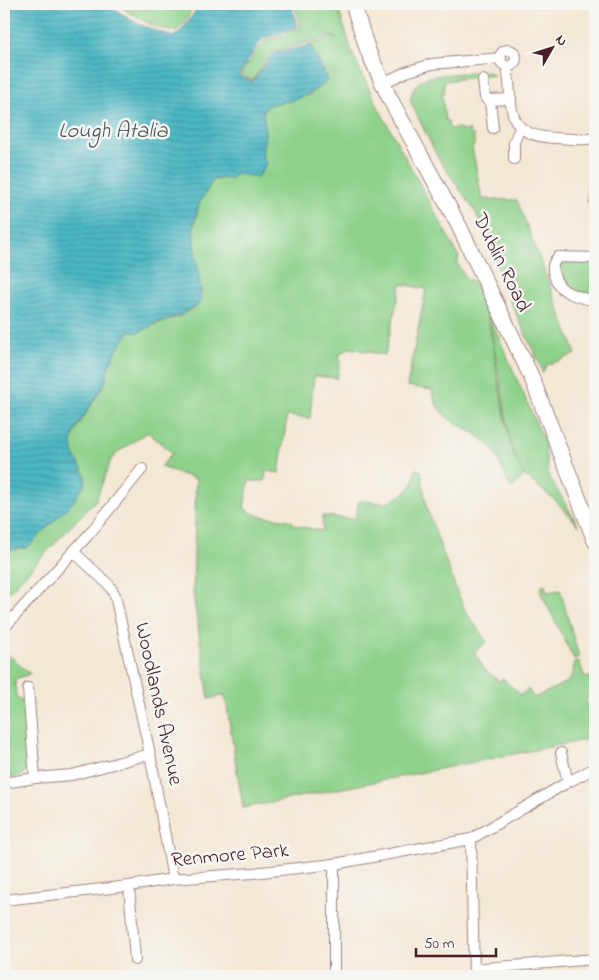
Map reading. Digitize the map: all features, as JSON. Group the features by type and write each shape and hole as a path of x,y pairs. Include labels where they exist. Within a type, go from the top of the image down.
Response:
{"main road":[{"name":"Dublin Road","path":"355,6 368,51 383,84 459,226 531,376 595,541"}],"street":[{"path":"383,84 424,65 504,62 516,121 520,128 527,133 540,137 595,138"},
{"path":"484,80 486,99 490,101 493,128"},
{"path":"490,101 511,98"},
{"path":"514,159 514,142 520,128"},
{"path":"595,258 558,257 553,263 556,282 564,291 595,301"},
{"path":"4,628 74,552 142,469"},
{"name":"Woodlands Avenue","path":"74,552 109,585 115,595 150,754 173,879"},
{"path":"28,688 36,778"},
{"path":"561,753 568,782"},
{"path":"4,783 72,775 150,754"},
{"name":"Renmore Park","path":"4,900 129,886 173,879 252,874 334,864 470,839 595,768"},
{"path":"470,839 474,973 595,959"},
{"path":"334,864 334,976"},
{"path":"129,886 135,960"}],"green space":[{"path":"116,4 195,4 180,28 171,31 146,22"},
{"path":"294,4 337,4 353,55 377,105 459,257 457,263 467,280 472,280 484,302 495,352 496,369 511,447 524,476 512,488 497,456 483,439 448,418 435,402 432,390 407,386 426,289 401,284 385,355 349,348 340,354 337,378 314,376 310,418 287,416 279,473 266,471 265,481 249,481 244,508 261,516 285,519 292,521 294,525 323,531 322,516 355,519 359,501 387,503 407,491 413,483 416,469 421,471 427,509 457,592 466,612 487,642 474,652 485,670 499,681 503,679 521,695 528,689 534,698 569,681 573,674 574,663 579,661 585,678 591,677 594,687 586,700 593,729 595,728 595,738 243,808 225,695 209,699 193,594 196,479 161,467 172,453 148,432 118,452 111,460 96,500 4,597 4,549 27,548 72,503 85,484 85,475 73,453 72,440 77,428 105,383 108,368 129,330 138,333 153,325 181,316 196,307 200,302 201,290 194,246 194,227 199,204 213,180 230,179 237,173 257,177 266,164 262,155 265,134 263,111 268,105 297,99 312,93 326,82 327,77 310,45 332,37 337,40 335,37 330,36 271,53 252,81 241,74 264,41 301,28"},
{"path":"486,71 494,75 444,81 444,93 442,93 445,120 448,121 449,129 460,128 461,131 470,130 470,135 474,135 474,146 472,147 482,199 517,200 576,354 547,365 542,373 541,367 511,303 491,246 475,211 438,158 410,101 415,87 426,78"},
{"path":"595,154 595,203 587,202 591,155"},
{"path":"562,262 595,263 595,295 574,290 564,284 559,273"},
{"path":"488,313 544,441 549,477 579,526 557,502 523,474 512,450"},
{"path":"545,585 547,592 560,590 579,657 574,659 540,591 542,586"},
{"path":"4,651 30,674 15,679 16,697 24,702 29,767 22,775 4,779"}],"water":[{"name":"Lough Atalia","path":"4,4 107,4 136,23 173,37 185,26 199,4 291,4 298,27 262,39 239,75 252,82 273,54 310,45 326,77 326,82 310,93 294,100 275,103 263,110 265,134 262,155 266,163 262,172 257,177 237,174 230,179 213,180 199,204 193,227 201,290 200,302 180,315 153,324 138,333 130,330 115,353 108,368 105,383 76,428 72,439 73,453 85,475 85,484 72,503 27,548 9,550 4,549"}]}
